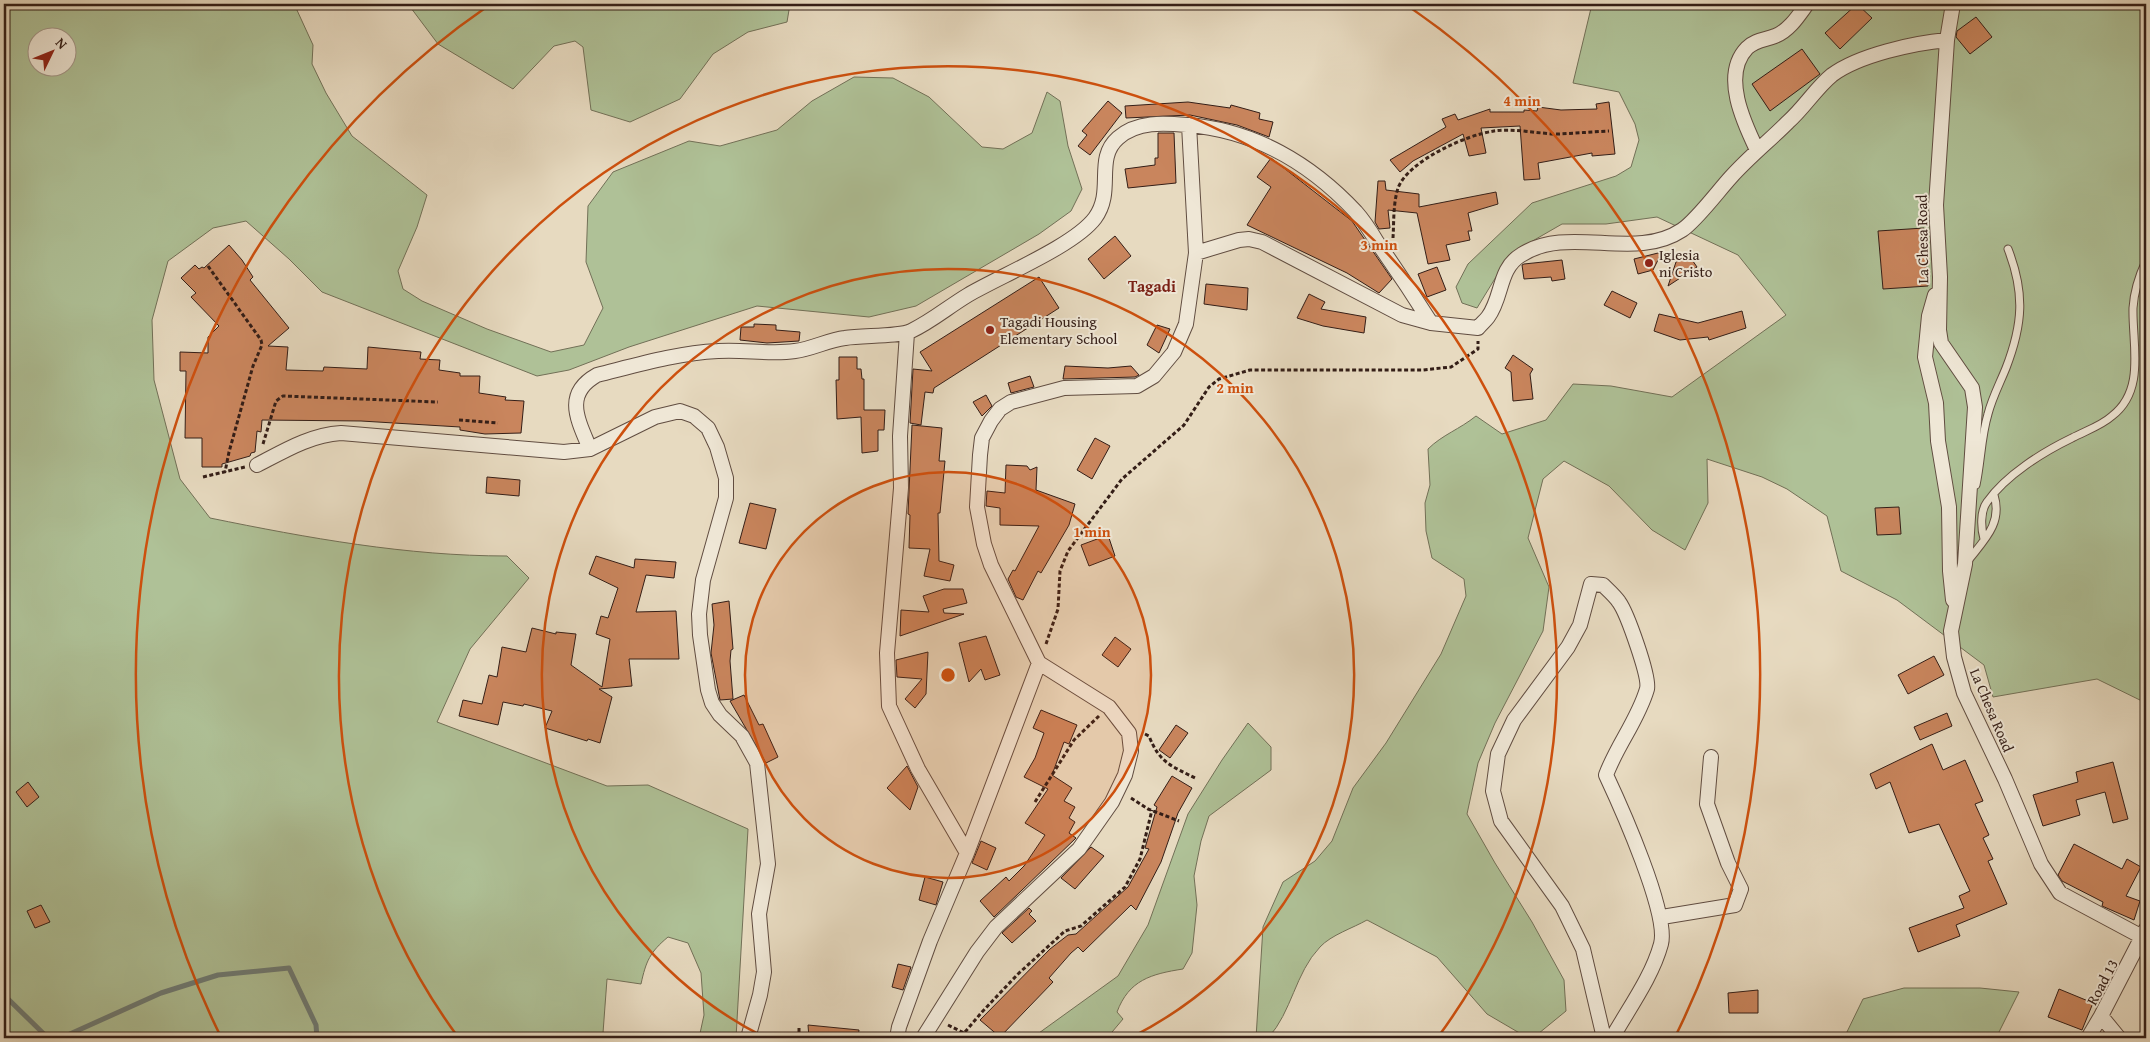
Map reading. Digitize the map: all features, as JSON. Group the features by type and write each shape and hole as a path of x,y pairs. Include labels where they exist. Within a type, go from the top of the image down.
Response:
{"street":[{"path":"1757,150 1748,131 1738,100 1736,80 1739,60 1747,48 1761,39 1776,36 1790,25 1807,4"},
{"name":"La Chesa Road","path":"1953,4 1947,40 1936,205 1941,343 1972,388 1975,407 1965,564 1951,631 1954,657 1964,693 2005,779 2040,864 2060,893 2145,935"},
{"path":"1196,254 1240,240 1249,239 1262,242 1402,315 1432,323 1478,328 1489,316 1508,265 1520,255 1535,247 1556,243 1632,245 1660,240 1683,229 1757,150 1788,122 1831,76 1851,64 1922,42 1947,40"},
{"path":"590,449 582,431 576,399 584,383 597,375 692,353 744,350 795,352 836,339 907,333 934,320 965,297 1071,239 1093,221 1103,206 1106,187 1107,153 1116,139 1127,131 1160,123 1189,125 1234,133 1268,145 1303,164 1358,214 1432,323"},
{"path":"923,1038 977,952 996,927 1028,894 1079,849 1120,788 1130,751 1129,732 1109,707 1039,663 991,565 984,544 977,507 982,438 1000,409 1011,402 1064,388 1137,386 1154,376 1174,352 1186,324 1196,254 1189,125"},
{"path":"1940,277 1929,316 1926,357 1936,403 1938,440 1949,507 1950,571 1955,609"},
{"path":"907,333 900,436 901,488 887,653 889,706 902,739 925,783 967,853"},
{"path":"257,465 309,440 328,434 341,433 549,452 590,449 655,416 680,411 694,416 708,428 718,447 726,478 726,498 720,525 708,555 699,614 708,690 720,715 750,747 757,763 768,864 759,914 764,972 760,995 748,1038"},
{"path":"1604,1038 1583,949 1562,906 1501,821 1493,791 1498,754 1514,720 1580,625 1591,584 1603,585 1619,602 1637,643 1648,687 1627,732 1613,756 1606,775 1629,823 1662,917 1662,942 1652,969 1612,1038"},
{"path":"897,1038 899,1027 930,941 967,853 1039,663"},
{"path":"1662,917 1735,905 1741,889 1728,862 1707,804 1711,756"},
{"name":"Road 13","path":"2119,1038 2101,1016 2145,935"},
{"path":"2088,1038 2101,1016"}],"lane":[{"path":"1966,532 1988,413 2007,365 2017,330 2021,303 2019,279 2008,249"},
{"path":"1984,539 1982,530 1986,503 2015,474 2035,459 2113,416 2128,398 2136,358 2133,309 2136,285 2146,261"},
{"path":"1965,564 1984,539 1992,532 1997,506 1994,495"}],"path":[{"path":"1391,261 1399,188 1406,174 1423,161 1478,135 1495,131 1559,134 1609,131"},
{"path":"208,266 261,340 262,345 253,366 225,472"},
{"path":"1039,663 1058,609 1060,572 1068,551 1122,479 1184,425 1209,387 1220,379 1250,370 1423,370 1451,367 1478,349 1478,328"},
{"path":"203,477 257,465 276,401 283,396 438,402"},
{"path":"459,420 498,423"},
{"path":"1034,802 1074,740 1109,707"},
{"path":"1129,732 1138,732 1150,736 1156,754 1174,768 1197,778"},
{"path":"1120,788 1138,803 1179,821"},
{"path":"965,1032 1018,974 1065,931 1082,926 1125,887 1140,859 1152,810"},
{"path":"935,1021 965,1032 974,1038"},
{"path":"799,1028 799,1038"}],"green space":[{"path":"4,4 296,4 296,8 313,45 312,64 326,93 352,136 427,195 417,227 398,271 403,289 422,301 487,329 551,352 584,345 603,308 586,262 588,206 613,172 689,141 720,146 777,130 812,101 854,77 893,78 929,97 982,147 1003,149 1032,133 1047,92 1060,101 1068,146 1082,189 1071,211 1039,234 916,306 869,317 757,306 629,347 569,370 537,376 322,292 289,259 246,221 213,228 168,261 152,320 154,380 180,479 210,518 321,539 395,549 432,553 507,556 529,578 470,649 437,722 607,786 648,785 748,829 736,1038 699,1038 704,1015 701,973 688,943 668,937 650,957 641,984 607,979 603,1033 554,1038 4,1038"},
{"path":"408,4 790,4 787,22 748,32 713,54 680,99 630,122 591,110 583,47 575,41 554,46 513,89 438,44"},
{"path":"1592,4 2146,4 2146,703 2097,679 1993,697 1984,665 1897,600 1841,571 1827,516 1787,489 1762,477 1707,459 1708,503 1685,550 1652,530 1609,486 1564,461 1543,479 1528,538 1549,587 1543,631 1495,723 1478,763 1467,814 1532,922 1564,980 1566,1011 1533,1038 1528,1038 1487,1014 1437,957 1367,920 1336,935 1320,947 1305,969 1276,1028 1268,1038 1256,1038 1263,927 1283,882 1315,861 1332,841 1353,788 1386,743 1441,654 1466,596 1464,579 1432,558 1426,531 1425,503 1430,485 1428,449 1476,416 1502,434 1546,420 1573,384 1611,386 1672,397 1786,315 1738,255 1657,217 1606,224 1562,224 1510,254 1477,308 1462,303 1456,287 1468,264 1532,203 1616,176 1631,167 1639,140 1635,124 1619,92 1573,83"},
{"path":"1248,723 1271,747 1271,770 1209,816 1201,841 1194,876 1197,905 1192,953 1183,969 1151,976 1142,980 1128,992 1117,1012 1123,1019 1107,1038 1032,1038 1118,976 1148,925 1188,814"},
{"path":"1904,988 1980,988 2019,992 1996,1038 1844,1038 1863,999"}],"building":[{"path":"1857,4 1872,18 1840,49 1825,33"},
{"path":"1976,17 1992,37 1970,54 1956,37 1957,31"},
{"path":"1802,49 1820,74 1770,111 1752,84"},
{"path":"1108,101 1122,113 1090,155 1078,146 1087,135 1082,131"},
{"path":"1188,102 1230,108 1231,105 1260,113 1259,119 1273,122 1269,137 1237,125 1190,115 1126,118 1125,106"},
{"path":"1609,102 1615,154 1592,156 1592,153 1538,163 1540,179 1524,180 1520,126 1481,128 1486,153 1469,156 1463,134 1413,161 1400,172 1390,160 1446,127 1442,119 1455,114 1458,120 1490,109 1490,112 1524,112 1524,110 1537,111 1538,107 1561,110 1597,109 1596,104"},
{"path":"1158,133 1174,133 1176,183 1128,188 1125,169 1155,165 1155,158 1158,158"},
{"path":"1271,158 1352,221 1392,279 1379,293 1347,273 1247,225 1271,187 1257,177"},
{"path":"1378,181 1385,181 1386,190 1419,194 1419,207 1496,192 1498,204 1468,213 1472,231 1468,231 1470,240 1446,245 1450,260 1428,264 1417,213 1388,210 1390,228 1379,229 1375,222"},
{"path":"1924,228 1928,286 1883,289 1878,231"},
{"path":"1115,236 1131,256 1104,279 1088,259"},
{"path":"229,245 253,277 250,280 289,328 268,346 288,347 286,370 323,371 324,367 367,369 368,347 421,352 420,359 440,360 439,370 460,373 460,376 480,376 479,393 506,397 505,400 524,401 521,433 485,434 460,430 460,427 361,421 262,420 261,432 257,431 255,452 251,453 250,456 222,464 222,467 202,467 202,438 185,438 186,371 180,371 180,352 208,353 208,337 219,326 191,297 196,293 181,278 195,265 199,269 204,268"},
{"name":"Iglesia ni Cristo","path":"1662,252 1653,270 1638,274 1634,259"},
{"path":"1688,254 1697,267 1668,286 1676,262"},
{"path":"1562,260 1565,279 1552,281 1551,277 1524,279 1522,265 1524,264"},
{"path":"1437,267 1446,290 1427,297 1418,274"},
{"name":"Tagadi Housing Elementary School","path":"1039,277 1059,308 934,388 933,393 925,392 921,425 910,423 913,369 932,371 920,352"},
{"path":"1206,284 1248,288 1247,310 1204,304"},
{"path":"1612,291 1637,303 1630,318 1604,305"},
{"path":"1309,294 1325,302 1321,309 1366,317 1364,333 1323,326 1297,318"},
{"path":"1742,311 1746,328 1709,340 1708,337 1680,340 1654,331 1659,314 1698,323"},
{"path":"754,324 776,325 776,330 800,332 799,341 767,343 740,340 741,327 754,327"},
{"path":"1157,325 1170,329 1159,353 1147,345"},
{"path":"1513,355 1533,369 1530,374 1533,399 1513,401 1511,372 1505,368"},
{"path":"839,357 857,357 857,369 861,369 862,379 864,379 864,410 885,410 884,430 878,430 878,451 862,453 861,417 837,419 836,380 839,380"},
{"path":"1065,366 1108,368 1131,366 1139,375 1135,377 1063,379"},
{"path":"1030,376 1034,387 1011,393 1008,383"},
{"path":"986,395 992,406 982,416 973,402"},
{"path":"912,425 942,428 939,461 945,461 940,513 938,513 939,561 954,565 950,581 924,576 930,549 909,548 910,515 908,514"},
{"path":"1095,438 1110,446 1092,479 1077,470"},
{"path":"1006,465 1027,466 1030,470 1037,467 1036,490 1075,504 1069,525 1041,573 1038,571 1023,600 1016,597 1008,579 1013,570 1015,571 1039,526 1000,525 1000,508 986,506 987,491 1005,493"},
{"path":"487,477 520,480 519,496 486,493"},
{"path":"750,503 776,509 766,549 739,543"},
{"path":"1899,507 1901,534 1877,535 1875,508"},
{"path":"1108,535 1115,556 1089,566 1081,545"},
{"path":"596,556 634,568 635,559 676,562 674,578 646,575 636,612 676,611 679,659 629,659 632,686 599,689 612,697 600,743 545,728 552,711 524,704 523,706 503,702 498,725 459,716 463,700 482,704 489,675 497,677 502,647 526,652 532,628 556,634 556,632 576,634 571,665 602,687 610,639 596,634 601,616 608,618 618,588 589,574"},
{"path":"944,589 963,589 967,603 943,609 944,613 964,614 900,636 901,610 929,612 923,596"},
{"path":"729,601 733,649 731,650 730,661 733,699 720,700 711,653 714,625 712,604"},
{"path":"986,636 1000,675 985,680 981,669 969,682 959,643"},
{"path":"1115,637 1131,649 1118,667 1102,655"},
{"path":"928,652 926,694 915,708 905,699 922,679 897,677 896,660"},
{"path":"1934,656 1944,675 1908,694 1898,675"},
{"path":"744,695 759,725 763,724 778,757 766,763 730,701"},
{"path":"1041,710 1077,725 1069,744 1064,742 1052,775 1072,788 1064,801 1075,807 1069,818 1075,822 1069,833 1076,838 994,917 980,901 1006,877 1009,881 1024,866 1045,835 1025,823 1048,789 1024,777 1035,758 1044,733 1033,728"},
{"path":"1947,713 1952,726 1920,740 1914,727"},
{"path":"1176,725 1188,733 1170,758 1159,750"},
{"path":"1932,744 1943,770 1965,760 1983,801 1975,804 1989,835 1983,838 1993,859 1988,861 2007,904 1956,925 1960,936 1918,952 1909,928 1964,908 1959,896 1970,891 1939,824 1909,833 1890,782 1876,789 1870,774"},
{"path":"2113,762 2128,819 2113,823 2105,792 2076,800 2080,815 2043,826 2033,795 2078,782 2076,772"},
{"path":"907,766 918,787 910,810 887,788"},
{"path":"1172,776 1192,788 1178,813 1161,862 1136,910 1131,905 1083,952 1078,947 1071,953 1049,978 1053,982 1000,1037 980,1020 1050,949 1068,935 1076,934 1128,887 1149,849 1145,848 1157,807 1154,805"},
{"path":"28,782 39,797 27,807 16,792"},
{"path":"981,841 996,848 987,870 972,863"},
{"path":"2074,844 2122,869 2127,859 2141,867 2126,896 2140,901 2134,920 2102,906 2103,902 2062,881 2058,875"},
{"path":"1091,847 1104,856 1075,889 1061,878"},
{"path":"925,877 943,882 936,905 919,900"},
{"path":"41,905 50,922 35,928 27,911"},
{"path":"1029,908 1032,911 1029,914 1036,921 1012,943 1002,933"},
{"path":"898,964 911,967 903,990 892,987"},
{"path":"2059,989 2093,1003 2082,1030 2048,1017"},
{"path":"1758,990 1758,1013 1729,1013 1728,993"},
{"path":"808,1025 859,1030 858,1038 809,1038"}],"waterway":[{"path":"61,1038 161,993 218,975 289,968 316,1025 317,1038"},
{"path":"4,995 48,1038"}],"place":[{"name":"Iglesia ni Cristo","path":"1649,263"},
{"name":"Tagadi Housing Elementary School","path":"990,330"}],"district":[{"name":"Tagadi","path":"1152,286"}]}
